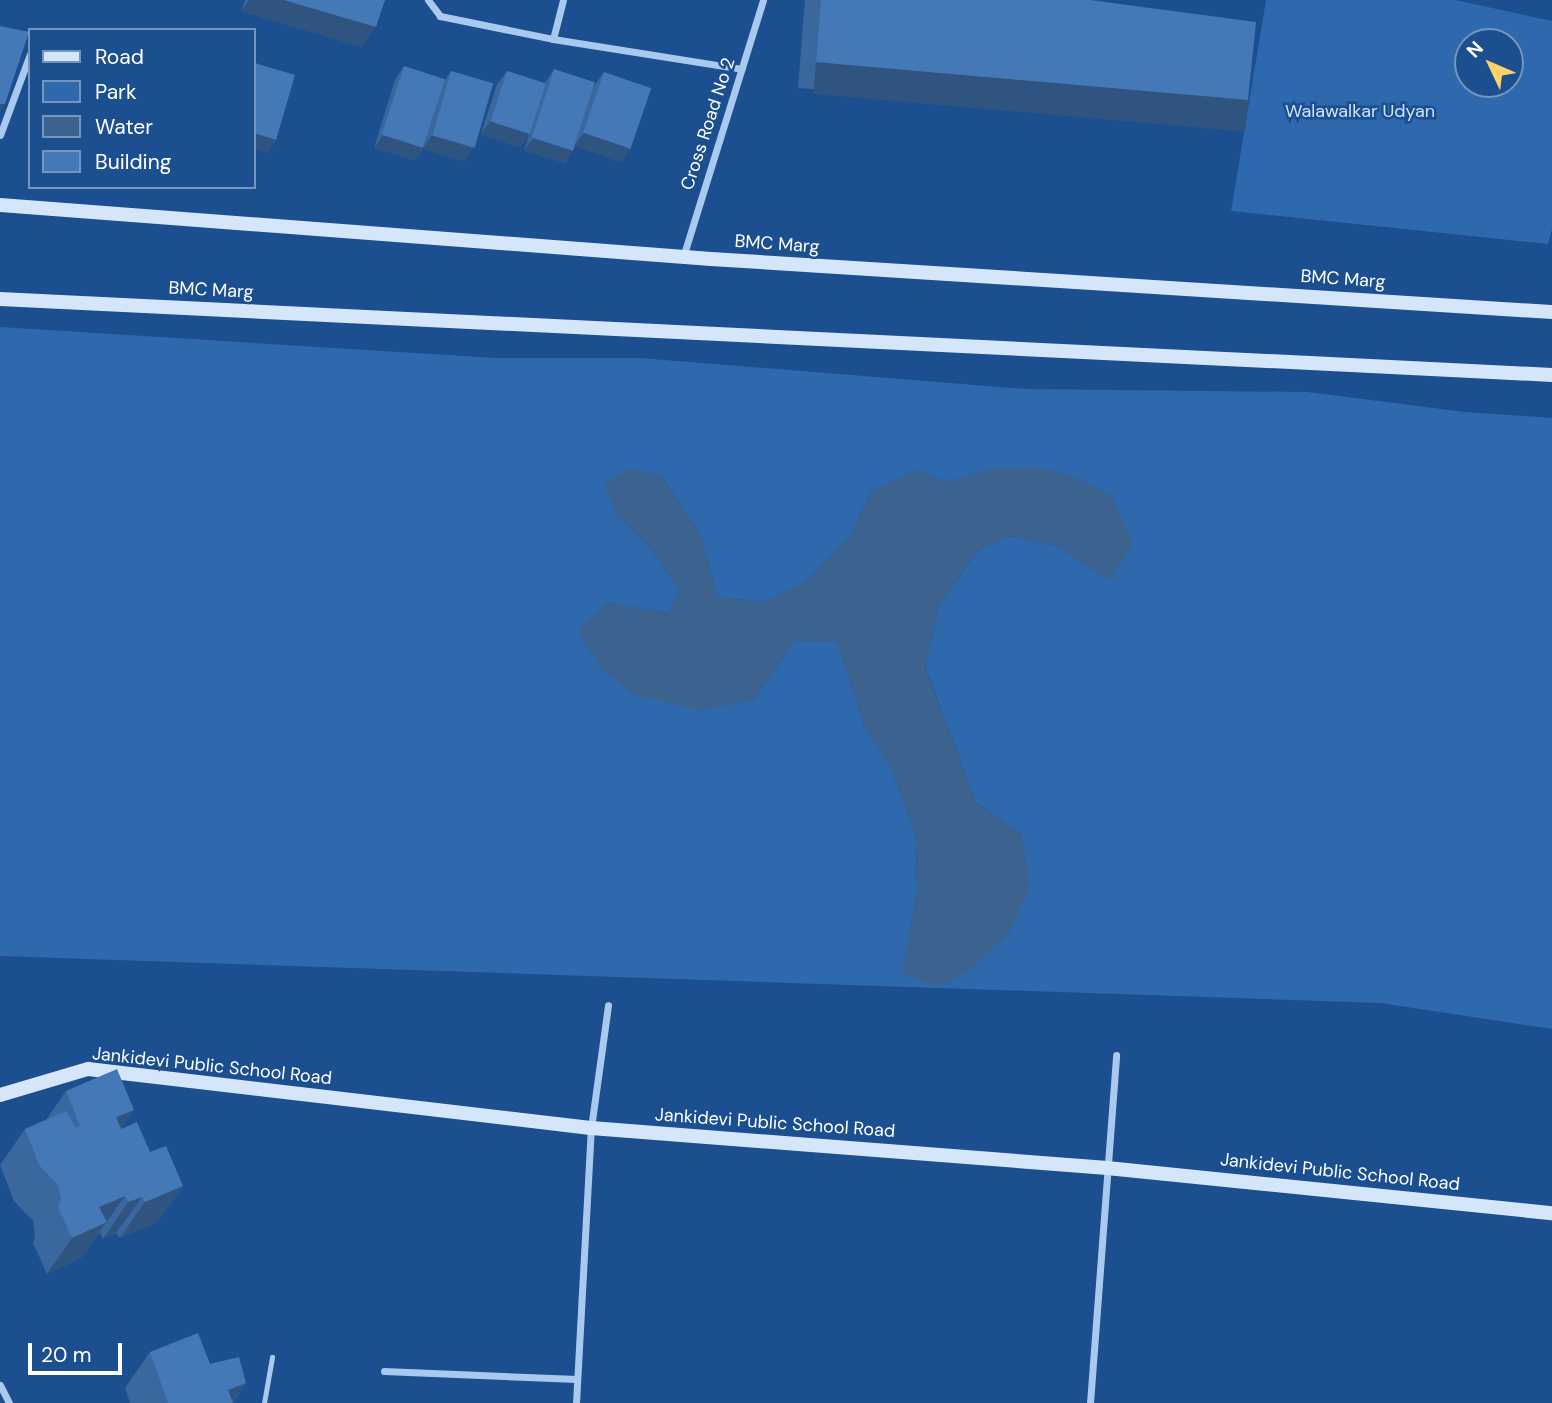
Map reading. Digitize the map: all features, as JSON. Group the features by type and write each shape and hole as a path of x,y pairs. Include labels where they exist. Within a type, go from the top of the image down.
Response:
{"street":[{"path":"428,0 440,16 553,39 742,69"},
{"path":"553,39 563,0"},
{"name":"Cross Road No 2","path":"683,257 763,0"},
{"path":"0,135 28,59"},
{"name":"BMC Marg","path":"0,205 683,257 1552,312"},
{"name":"BMC Marg","path":"0,299 1552,375"},
{"path":"576,1403 591,1128 608,1005"},
{"path":"1090,1403 1116,1055"},
{"name":"Jankidevi Public School Road","path":"0,1095 89,1069 591,1128 1107,1168 1552,1213"},
{"path":"384,1371 577,1379"},
{"path":"0,1385 9,1403"}],"lane":[{"path":"264,1403 272,1357"}],"green space":[{"name":"Walawalkar Udyan","path":"1266,0 1455,0 1552,21 1552,229 1548,244 1231,211"},
{"path":"0,327 496,358 640,358 1025,389 1307,392 1465,412 1552,418 1552,1029 1380,1003 0,956","holes":["630,468 662,477 701,536 717,597 765,602 806,582 851,535 871,491 918,470 947,482 994,468 1111,581 1056,546 1010,536 978,550 939,606 925,666 976,802 1022,835 903,974 917,891 916,837 892,769 865,728 837,642 794,641 754,700 607,603 668,613 679,590 650,547 617,515"]}],"water":[{"path":"1039,467 1072,476 1112,496 1133,543 1111,581 1056,546 1010,536 978,550 939,606 925,667 976,802 1022,835 1030,888 1010,932 969,971 939,987 902,974 917,891 916,837 892,769 865,728 837,642 794,641 754,700 700,711 631,694 599,666 577,630 607,603 668,613 679,590 650,547 617,515 604,484 630,468 662,477 701,536 717,597 765,602 806,582 851,535 871,491 918,470 947,482 994,468"}],"building":[{"path":"284,0 385,0 376,27"},
{"path":"821,0 1090,0 1256,22 1248,100 816,62"},
{"path":"0,26 28,32 28,35 5,104 0,104"},
{"path":"256,63 295,75 276,140 256,134"},
{"path":"404,66 445,79 423,148 382,134"},
{"path":"554,69 595,82 573,151 532,137"},
{"path":"451,71 493,83 475,148 433,135"},
{"path":"507,71 546,84 530,134 491,121"},
{"path":"604,72 651,88 630,149 583,133"},
{"path":"117,1069 134,1110 116,1117 121,1129 137,1122 150,1152 166,1146 183,1186 145,1202 142,1197 128,1202 125,1196 99,1207 107,1222 72,1238 58,1207 61,1200 58,1185 39,1165 25,1129 66,1111 76,1128 80,1126 66,1091"},
{"path":"198,1333 210,1364 239,1357 246,1383 228,1390 233,1403 168,1403 150,1352"}]}
